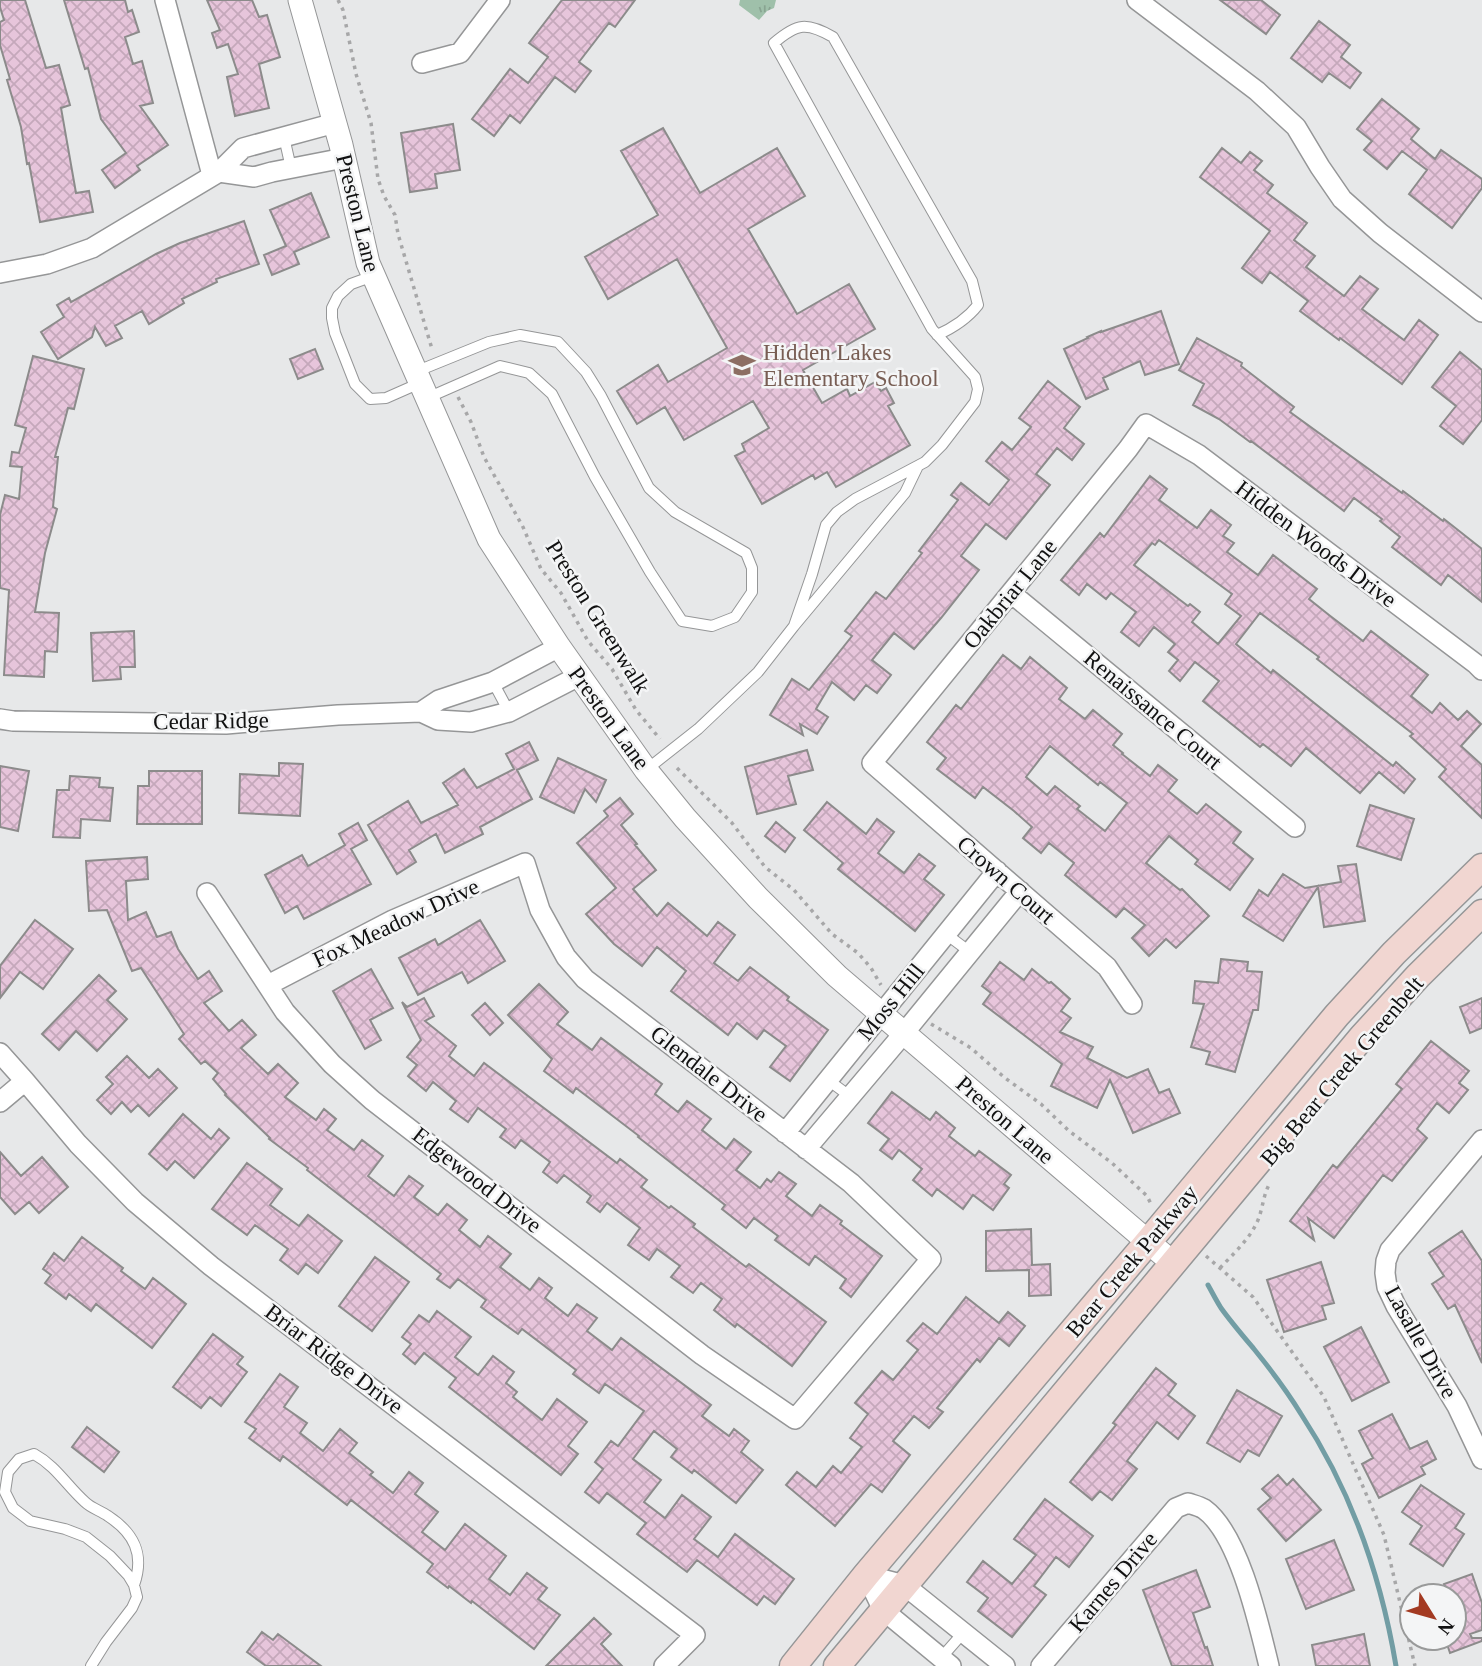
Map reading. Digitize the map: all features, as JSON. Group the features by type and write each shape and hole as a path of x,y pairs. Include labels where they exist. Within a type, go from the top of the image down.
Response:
{"main road":[{"name":"Bear Creek Parkway","path":"793,1666 866,1575 1337,1015 1394,953 1482,867"},
{"name":"Bear Creek Parkway","path":"837,1666 1362,1037 1418,976 1482,913"}],"street":[{"path":"165,0 216,174"},
{"name":"Preston Lane","path":"300,0 335,123 373,276 489,539 579,676 646,770 685,818 758,898 837,976 1174,1264"},
{"path":"422,63 460,53 500,0"},
{"path":"1136,0 1257,91 1296,127 1342,199 1380,233 1482,312"},
{"path":"0,273 47,264 92,248 216,174 243,148 335,123"},
{"path":"216,174 254,177 344,158"},
{"name":"Oakbriar Lane","path":"872,763 1146,424"},
{"name":"Hidden Woods Drive","path":"1146,424 1199,455 1482,670"},
{"name":"Renaissance Court","path":"1011,593 1295,827"},
{"name":"Cedar Ridge","path":"421,712 439,700 493,682 559,647"},
{"name":"Cedar Ridge","path":"0,719 226,724 338,715 421,712 438,720 471,722 509,712 579,676"},
{"name":"Crown Court","path":"872,763 1107,967 1132,1004"},
{"name":"Fox Meadow Drive","path":"268,985 394,920 525,863"},
{"name":"Glendale Drive","path":"525,863 540,910 566,957 585,979 851,1183 931,1259"},
{"name":"Moss Hill","path":"785,1133 997,871"},
{"name":"Moss Hill","path":"806,1149 1020,891"},
{"name":"Edgewood Drive","path":"207,893 285,1012 332,1064 372,1100 702,1355 795,1419 931,1259"},
{"name":"Briar Ridge Drive","path":"0,1053 78,1144 135,1202 211,1266 695,1635 664,1666"},
{"path":"0,1102 25,1081"},
{"name":"Lasalle Drive","path":"1482,1140 1398,1239 1390,1250 1385,1273 1387,1287 1396,1306 1457,1406 1482,1459"},
{"name":"Karnes Drive","path":"1041,1666 1176,1508 1188,1503 1209,1514 1226,1538 1257,1619 1269,1666"},
{"path":"866,1575 904,1585 1004,1666"},
{"path":"866,1575 883,1610 946,1662"}],"lane":[{"path":"794,626 826,525 837,512 855,499 925,462 967,413 975,402 978,390 975,377 937,335 932,329 774,43 788,31 800,26 818,29 833,37 972,281 978,305 951,329 937,335"},
{"path":"284,137 291,168"},
{"path":"373,276 351,284 338,296 332,308 335,333 355,384 370,399 386,398 421,385 500,366 529,373 552,394 650,572 682,621 712,626 735,617 752,592 752,568 746,553 675,512 649,488 592,380 558,342 520,335 489,342 421,385"},
{"path":"646,770 698,729 758,673 899,501 918,466"},
{"path":"493,682 509,712"},
{"path":"946,934 970,952"},
{"path":"828,1080 851,1097"},
{"path":"91,1666 132,1608 137,1597 135,1585 110,1556 86,1537 65,1528 30,1521 13,1508 5,1492 8,1472 19,1459 34,1454 45,1460 86,1504 107,1515 129,1533 139,1557 139,1573 135,1585"},
{"path":"946,1662 963,1633"}],"path":[{"path":"338,0 343,10 356,74 371,123 378,179 395,215 398,234 432,349"},
{"name":"Preston Greenwalk","path":"458,397 484,457 523,527 541,569 561,593 588,641 612,669 636,710 660,739"},
{"name":"Big Bear Creek Greenbelt","path":"1220,1268 1249,1237 1259,1219 1266,1189 1274,1175"},
{"path":"1203,1253 1253,1297 1324,1398 1384,1535 1415,1666"}],"green space":[{"path":"740,0 776,0 774,8 759,20 739,5"}],"building":[{"path":"0,0 25,0 46,68 59,65 70,105 61,108 76,193 89,191 93,212 40,222 21,127 0,45 0,22 4,20"},
{"path":"64,0 125,0 128,12 132,10 139,32 125,37 133,64 142,61 153,103 140,106 168,145 137,166 140,170 115,188 102,170 126,153 101,119 88,68 85,69"},
{"path":"207,0 252,0 259,17 267,15 280,57 259,64 269,108 235,116 227,77 238,74 228,44 217,48 212,33 220,30"},
{"path":"562,0 635,0 615,27 609,23 579,62 591,71 575,92 555,77 520,123 510,115 494,136 472,119 510,69 528,83 548,57 529,43"},
{"path":"1220,0 1261,0 1280,15 1266,34"},
{"path":"1319,21 1350,45 1341,57 1361,73 1350,88 1329,73 1322,82 1291,58"},
{"path":"1382,99 1419,129 1411,139 1435,159 1441,150 1482,179 1482,188 1452,228 1409,194 1427,170 1402,151 1387,169 1364,150 1372,141 1357,129"},
{"path":"453,124 460,170 435,174 437,188 410,192 401,133"},
{"path":"663,128 700,193 777,148 805,196 748,229 797,314 849,284 875,329 803,370 822,403 847,389 850,396 875,382 881,391 886,388 894,403 888,406 910,445 836,487 827,472 815,479 813,475 762,504 735,456 745,451 742,444 769,428 753,401 684,440 665,407 637,424 617,391 658,365 668,382 727,348 677,259 608,299 585,257 658,215 621,151"},
{"path":"1222,148 1241,163 1250,152 1262,161 1254,170 1273,185 1267,193 1307,223 1294,240 1315,256 1306,267 1344,296 1360,276 1378,289 1362,309 1404,340 1419,320 1438,335 1402,384 1300,311 1308,301 1270,272 1262,283 1242,268 1270,231 1200,177"},
{"path":"311,193 329,237 294,252 299,264 272,275 264,255 286,246 270,210"},
{"path":"244,221 259,264 216,279 217,282 182,299 184,303 149,324 142,311 115,326 122,338 106,346 95,327 92,337 58,359 41,332 64,317 57,305 69,298 71,302 180,243"},
{"path":"1161,311 1179,364 1145,375 1140,361 1103,378 1108,389 1086,399 1064,349 1101,331"},
{"path":"1197,338 1242,363 1241,366 1294,407 1290,412 1402,493 1403,491 1443,521 1444,519 1482,549 1482,602 1448,575 1441,585 1392,547 1400,537 1354,498 1344,511 1251,441 1193,405 1204,384 1179,370"},
{"path":"315,349 323,369 298,379 290,359"},
{"path":"1460,352 1482,370 1482,420 1463,444 1440,426 1456,406 1432,387"},
{"path":"33,356 84,369 74,409 68,408 55,457 58,457 53,507 57,509 45,553 35,612 59,613 57,652 45,651 44,677 4,675 9,590 0,588 0,515 5,495 19,499 22,467 10,466 12,452 19,453 26,428 15,425"},
{"path":"1048,381 1080,407 1064,428 1084,444 1072,460 1057,448 1036,474 1050,485 1006,539 986,524 961,556 979,570 941,618 914,649 894,633 872,660 891,675 877,693 866,685 854,700 832,682 816,709 828,717 817,734 800,724 803,735 770,715 792,679 809,690 852,636 845,631 876,592 886,599 958,500 951,495 961,483 989,505 1009,480 986,461 1002,442 1012,450 1031,427 1019,418"},
{"path":"1150,476 1167,489 1159,500 1197,528 1211,510 1231,525 1223,536 1234,543 1227,552 1258,575 1273,555 1317,589 1309,599 1329,615 1363,641 1371,631 1428,675 1411,696 1432,713 1440,703 1458,720 1467,711 1481,724 1461,746 1482,765 1482,818 1439,777 1446,769 1410,736 1413,734 1260,613 1236,644 1271,673 1273,670 1393,766 1396,762 1415,779 1404,793 1379,772 1360,793 1306,748 1291,766 1263,744 1260,747 1203,701 1219,681 1195,662 1180,681 1169,671 1178,660 1168,652 1175,644 1154,627 1139,646 1121,632 1136,612 1111,593 1106,599 1087,584 1079,595 1061,580 1100,533 1104,537","holes":["1159,540 1232,594 1225,604 1241,616 1218,644 1192,622 1200,612 1134,565 1152,543 1155,545"]},
{"path":"134,631 135,667 120,667 121,679 93,681 91,633"},
{"path":"1003,655 1021,669 1030,657 1067,688 1059,699 1085,719 1093,710 1122,734 1113,745 1122,754 1150,776 1158,765 1177,780 1168,791 1197,814 1206,804 1241,832 1233,843 1253,859 1230,890 1195,864 1198,860 1169,836 1146,863 1182,889 1209,916 1176,948 1166,939 1149,956 1132,938 1145,925 1124,908 1116,917 1065,875 1074,863 1049,843 1041,853 1023,838 1032,827 983,787 975,798 937,769 946,758 927,742 956,705 961,709","holes":["1050,746 1098,785 1100,782 1127,803 1105,831 1077,809 1080,806 1055,786 1047,795 1026,777"]},
{"path":"529,742 538,760 517,770 532,799 480,827 483,834 445,853 436,834 409,850 416,862 397,874 368,825 408,801 421,823 458,805 443,783 464,769 477,788 514,769 506,754"},
{"path":"807,750 813,770 788,776 796,804 757,814 745,767"},
{"path":"558,758 606,780 596,802 585,789 574,813 540,797"},
{"path":"279,763 303,764 300,816 239,813 240,774 279,776"},
{"path":"0,766 29,771 18,831 0,827"},
{"path":"149,771 202,771 202,824 137,824 138,786 149,786"},
{"path":"70,776 100,778 99,787 113,788 110,821 81,819 80,838 53,837 57,790 69,790"},
{"path":"620,798 633,814 621,825 656,870 633,889 657,916 668,903 707,936 718,922 735,935 714,963 738,981 750,967 789,997 787,1000 828,1030 790,1081 770,1067 786,1046 764,1030 757,1039 737,1023 728,1035 671,991 686,971 657,947 642,966 614,944 586,914 616,888 577,843 608,816 604,811"},
{"path":"827,802 866,834 877,819 894,832 878,853 904,873 919,854 935,866 924,879 944,895 915,931 838,869 843,863 804,830"},
{"path":"1370,805 1414,819 1401,860 1357,846"},
{"path":"776,822 795,838 785,852 765,836"},
{"path":"358,823 367,840 351,849 371,884 304,919 297,906 285,913 265,875 302,855 308,866 345,845 339,834"},
{"path":"147,857 148,879 126,881 128,920 146,912 157,937 171,932 178,949 198,979 209,971 222,991 204,1003 229,1031 242,1020 256,1035 241,1048 268,1074 278,1064 298,1083 285,1097 316,1120 324,1109 336,1119 327,1130 354,1150 362,1140 383,1156 368,1176 394,1196 409,1176 423,1186 414,1197 438,1215 447,1204 467,1220 459,1230 480,1247 488,1236 511,1254 500,1267 530,1290 539,1278 552,1288 545,1298 568,1316 577,1304 597,1318 587,1331 612,1350 621,1338 711,1405 702,1416 729,1436 734,1429 749,1441 741,1452 763,1470 736,1503 694,1470 692,1473 671,1457 677,1449 654,1431 633,1459 661,1480 644,1502 665,1518 682,1495 711,1517 694,1539 718,1557 735,1534 794,1579 775,1604 764,1596 757,1605 697,1560 687,1572 637,1534 646,1523 607,1493 599,1503 585,1492 603,1469 595,1462 611,1441 618,1446 644,1411 605,1384 599,1393 573,1374 576,1370 522,1329 518,1334 481,1307 486,1300 458,1279 450,1288 437,1279 441,1274 269,1139 225,1095 213,1079 218,1073 205,1061 201,1064 179,1039 184,1034 141,968 132,971 107,910 89,911 86,861"},
{"path":"1356,864 1365,921 1324,927 1318,887 1283,941 1243,916 1259,890 1268,896 1283,874 1305,888 1341,882 1338,866"},
{"path":"35,920 73,949 43,989 20,972 0,998 0,966"},
{"path":"480,920 505,961 468,983 462,972 418,995 399,958 435,939 438,945"},
{"path":"1221,959 1248,962 1247,971 1262,972 1258,1010 1253,1010 1235,1072 1206,1064 1210,1052 1191,1047 1204,1004 1193,1003 1195,981 1218,983"},
{"path":"1000,962 1024,980 1032,969 1070,999 1061,1011 1071,1018 1060,1032 1093,1047 1087,1058 1127,1078 1148,1069 1159,1093 1169,1089 1180,1113 1133,1133 1110,1080 1097,1108 1051,1086 1062,1064 983,1004 991,993 982,986"},
{"path":"371,969 393,1008 370,1020 381,1040 365,1049 333,991"},
{"path":"99,975 116,991 107,1000 127,1019 97,1051 76,1031 59,1050 42,1034"},
{"path":"539,984 568,1012 557,1024 592,1050 601,1038 662,1084 655,1094 678,1112 687,1101 711,1119 702,1130 726,1149 734,1139 751,1152 736,1170 760,1188 767,1179 771,1182 779,1172 796,1184 786,1196 812,1216 820,1205 882,1256 851,1297 840,1288 846,1279 815,1256 809,1265 775,1240 778,1236 754,1218 746,1228 722,1209 725,1205 639,1136 576,1088 573,1093 544,1071 552,1059 508,1015"},
{"path":"424,998 434,1016 425,1021 456,1046 449,1056 474,1076 484,1063 617,1163 620,1159 647,1180 641,1187 695,1224 693,1227 746,1267 749,1264 826,1322 792,1366 714,1310 722,1299 701,1283 693,1293 671,1277 680,1266 657,1249 649,1260 628,1245 640,1228 607,1203 600,1212 587,1202 591,1196 564,1175 557,1183 543,1172 550,1162 521,1140 515,1148 500,1137 506,1129 478,1108 468,1122 450,1109 456,1101 433,1082 426,1091 408,1076 417,1065 407,1057 421,1040 402,1002 407,1007"},
{"path":"1482,998 1482,1028 1470,1033 1460,1007"},
{"path":"485,1003 503,1023 490,1035 472,1015"},
{"path":"1431,1041 1469,1071 1459,1083 1468,1090 1449,1113 1437,1103 1417,1129 1427,1138 1392,1181 1383,1175 1334,1238 1308,1218 1314,1240 1290,1221 1333,1165 1337,1168 1402,1089 1396,1084"},
{"path":"127,1056 149,1078 158,1069 177,1088 149,1116 138,1105 131,1112 122,1102 111,1114 97,1100 113,1084 106,1077"},
{"path":"892,1092 930,1120 936,1112 955,1128 949,1136 975,1156 979,1151 1011,1175 1004,1184 1009,1188 993,1210 973,1195 963,1209 937,1189 932,1196 913,1180 922,1169 899,1150 892,1159 880,1150 889,1139 868,1123"},
{"path":"183,1114 211,1139 219,1129 229,1138 194,1178 175,1161 167,1170 149,1154"},
{"path":"0,1152 21,1176 42,1157 68,1187 39,1213 29,1202 15,1214 0,1197"},
{"path":"247,1163 282,1189 270,1205 299,1226 308,1215 342,1241 318,1273 306,1264 298,1274 280,1260 288,1249 255,1225 247,1235 212,1209"},
{"path":"1031,1229 1032,1265 1050,1264 1051,1295 1029,1296 1029,1270 986,1271 986,1231"},
{"path":"1462,1231 1482,1261 1482,1363 1455,1305 1448,1309 1432,1284 1444,1276 1429,1253"},
{"path":"82,1237 123,1268 121,1271 145,1289 153,1278 186,1304 152,1348 96,1304 91,1311 69,1294 66,1299 45,1283 51,1275 43,1269 54,1253 64,1261"},
{"path":"375,1257 409,1282 372,1331 339,1306"},
{"path":"1321,1262 1334,1303 1322,1306 1326,1319 1284,1332 1267,1280"},
{"path":"966,1297 999,1323 1008,1312 1025,1326 1009,1346 999,1338 980,1362 977,1359 937,1408 943,1412 929,1428 914,1416 893,1441 910,1455 882,1492 871,1484 835,1526 786,1485 797,1472 816,1487 833,1466 841,1473 862,1447 850,1438 868,1414 855,1403 882,1371 893,1380 918,1350 907,1341 923,1323 937,1334"},
{"path":"437,1311 471,1337 455,1357 478,1375 493,1356 514,1372 506,1383 517,1392 513,1397 542,1420 557,1399 587,1422 568,1446 578,1454 561,1475 449,1387 456,1378 424,1353 415,1364 403,1354 411,1344 402,1337 419,1315 429,1322"},
{"path":"1361,1327 1389,1382 1352,1401 1324,1347"},
{"path":"213,1334 243,1357 237,1364 247,1372 221,1406 210,1397 201,1408 173,1387"},
{"path":"1156,1368 1176,1384 1168,1395 1195,1416 1178,1439 1157,1422 1127,1461 1137,1469 1112,1500 1100,1491 1092,1500 1070,1482 1116,1425 1113,1423"},
{"path":"280,1374 298,1387 284,1407 307,1423 300,1433 323,1451 340,1429 357,1443 349,1453 373,1472 370,1475 393,1493 409,1472 423,1483 415,1494 438,1512 422,1532 445,1550 465,1524 506,1556 489,1579 510,1595 527,1573 547,1588 538,1599 560,1615 534,1649 472,1601 471,1603 427,1572 433,1564 351,1500 347,1505 283,1456 280,1461 249,1438 256,1429 245,1422"},
{"path":"1237,1390 1282,1416 1259,1456 1248,1450 1240,1462 1207,1443"},
{"path":"1392,1414 1410,1449 1427,1441 1436,1459 1421,1467 1425,1474 1379,1498 1362,1464 1373,1458 1359,1431"},
{"path":"87,1427 119,1452 104,1472 72,1447"},
{"path":"1278,1475 1287,1485 1293,1479 1321,1510 1286,1541 1258,1509 1271,1498 1262,1489"},
{"path":"1421,1485 1464,1514 1455,1528 1464,1534 1443,1566 1410,1544 1422,1526 1402,1512"},
{"path":"1045,1499 1093,1536 1069,1567 1056,1557 1034,1586 1046,1595 1012,1637 978,1611 988,1598 967,1582 983,1561 1012,1584 1036,1555 1014,1539"},
{"path":"1334,1540 1354,1590 1306,1609 1286,1559"},
{"path":"1196,1570 1210,1607 1193,1613 1213,1666 1172,1666 1143,1590"},
{"path":"1472,1574 1482,1603 1482,1630 1470,1634 1472,1638 1482,1638 1482,1641 1468,1646 1468,1582 1450,1582"},
{"path":"594,1618 611,1634 601,1644 622,1666 546,1666"},
{"path":"262,1632 273,1640 278,1634 321,1666 266,1666 247,1652"},
{"path":"1364,1634 1370,1666 1316,1666 1312,1645"}],"waterway":[{"path":"1208,1285 1219,1305 1290,1397 1335,1473 1373,1567 1396,1666"}],"place":[{"name":"Hidden Lakes Elementary School","path":"742,365"}]}
